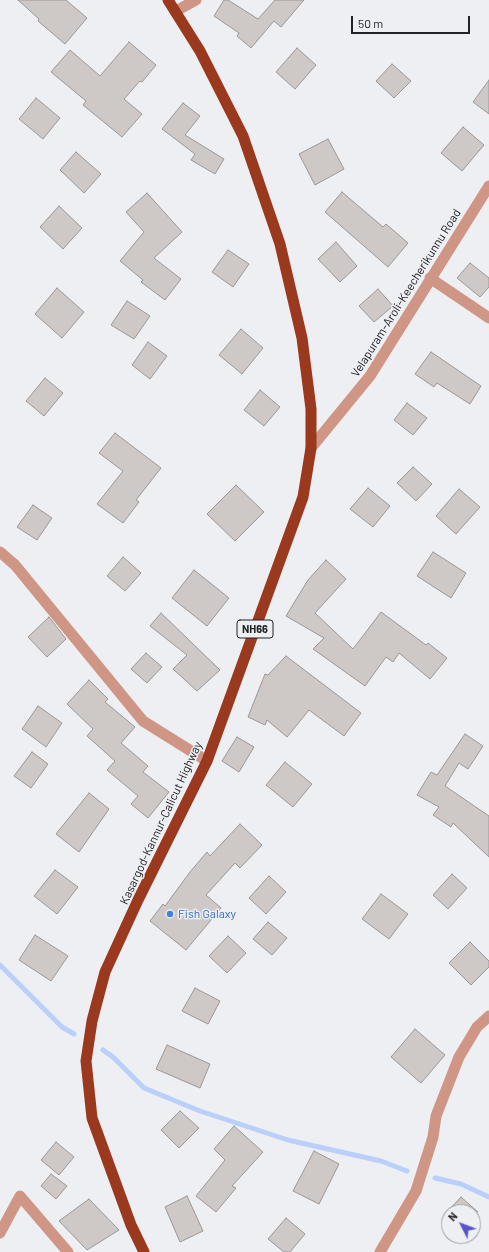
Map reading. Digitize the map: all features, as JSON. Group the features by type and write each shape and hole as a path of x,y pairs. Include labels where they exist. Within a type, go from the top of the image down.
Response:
{"highway":[{"name":"Kasargod-Kannur-Calicut Highway","path":"144,1252 131,1225 92,1118 86,1061 92,1022 105,972 138,900 207,761 303,497 311,448 311,409 302,338 280,244 243,136 200,51 168,0"}],"street":[{"path":"176,12 196,0"},
{"name":"Velapuram-Aroli-Keecherikunnu Road","path":"311,448 370,376 489,186"},
{"path":"430,278 489,318"},
{"path":"0,552 15,564 142,721 207,761"},
{"path":"380,1252 416,1191 433,1137 436,1116 459,1057 477,1027 489,1016"},
{"path":"0,1233 20,1196 68,1252"}],"building":[{"path":"18,0 66,0 87,18 65,44 38,21 39,19"},
{"path":"224,0 228,0 258,19 275,0 304,0 281,27 274,21 251,48 237,36 239,33 214,16"},
{"path":"129,42 156,65 142,82 140,81 124,99 142,114 122,137 83,105 86,101 51,72 70,50 100,76"},
{"path":"297,48 316,65 295,89 276,72"},
{"path":"392,64 411,81 394,98 376,81"},
{"path":"489,80 489,114 473,102"},
{"path":"36,98 60,118 43,139 19,119"},
{"path":"183,103 200,116 185,135 224,159 215,174 191,160 195,154 162,129"},
{"path":"463,127 484,145 462,171 441,153"},
{"path":"328,139 344,169 315,185 299,154"},
{"path":"76,152 101,174 84,193 60,170"},
{"path":"342,192 383,227 386,224 408,243 388,267 325,212"},
{"path":"147,193 182,232 154,258 181,279 165,300 141,282 143,280 120,261 144,232 126,212"},
{"path":"59,206 82,228 63,249 40,227"},
{"path":"336,242 357,266 340,282 318,259"},
{"path":"228,250 249,264 233,287 212,272"},
{"path":"470,263 489,278 489,287 480,297 457,278"},
{"path":"57,288 84,312 62,338 35,314"},
{"path":"378,289 393,306 374,322 359,306"},
{"path":"127,301 150,316 134,339 111,325"},
{"path":"241,329 263,348 242,374 219,355"},
{"path":"148,342 167,356 150,379 132,365"},
{"path":"431,352 481,386 470,404 437,383 434,387 415,374"},
{"path":"45,378 63,393 44,416 26,401"},
{"path":"260,390 280,407 264,426 244,410"},
{"path":"407,403 427,418 413,435 394,420"},
{"path":"115,433 161,468 136,500 139,502 123,523 97,504 123,471 99,453"},
{"path":"413,467 432,484 416,501 397,483"},
{"path":"236,485 264,512 235,541 207,514"},
{"path":"368,488 390,506 373,527 350,509"},
{"path":"459,489 480,507 456,534 436,516"},
{"path":"33,505 52,518 37,540 17,527"},
{"path":"433,552 466,573 451,598 417,576"},
{"path":"123,557 141,573 125,591 107,576"},
{"path":"326,560 346,579 315,613 353,649 381,612 426,645 428,643 447,658 430,679 399,653 393,662 386,657 365,686 313,649 324,638 286,616 308,580"},
{"path":"194,570 229,598 207,626 172,598"},
{"path":"161,613 220,670 197,691 173,669 187,655 150,626"},
{"path":"49,617 66,639 47,657 28,637"},
{"path":"146,653 162,667 147,683 131,669"},
{"path":"286,656 361,713 344,736 309,710 287,737 267,720 265,725 248,717 265,674 268,675"},
{"path":"89,680 108,699 105,702 135,727 121,743 148,766 143,772 169,792 148,818 131,804 138,796 107,770 115,761 87,736 93,729 67,704"},
{"path":"38,706 62,723 46,747 22,729"},
{"path":"465,734 483,746 468,769 459,763 445,786 489,816 489,857 453,823 451,827 433,815 439,807 417,795 431,772 437,775"},
{"path":"237,737 254,747 239,772 222,761"},
{"path":"32,752 48,764 31,788 14,776"},
{"path":"285,762 312,784 293,807 266,785"},
{"path":"89,793 109,809 79,852 56,834"},
{"path":"240,824 262,845 240,868 235,863 206,895 221,908 186,950 150,921 163,904 165,906 207,852 210,856"},
{"path":"55,870 78,887 57,914 34,896"},
{"path":"452,874 467,888 448,909 433,895"},
{"path":"269,876 286,892 266,914 249,898"},
{"path":"381,894 408,914 389,939 362,919"},
{"path":"268,922 287,938 272,955 253,939"},
{"path":"35,935 68,956 51,981 19,960"},
{"path":"228,936 246,953 227,973 209,956"},
{"path":"470,942 489,961 489,967 471,985 449,963"},
{"path":"195,988 220,1001 208,1024 182,1011"},
{"path":"415,1029 445,1055 421,1083 391,1057"},
{"path":"167,1045 210,1064 200,1088 156,1069"},
{"path":"180,1111 199,1128 179,1148 161,1130"},
{"path":"234,1126 263,1152 232,1186 236,1188 216,1212 196,1196 225,1160 214,1149"},
{"path":"56,1142 74,1157 59,1175 41,1160"},
{"path":"314,1151 339,1164 319,1204 293,1191"},
{"path":"51,1174 67,1186 56,1199 41,1186"},
{"path":"187,1196 203,1231 180,1242 165,1207"},
{"path":"461,1197 469,1204 454,1204"},
{"path":"89,1199 119,1230 87,1250 59,1221"},
{"path":"286,1218 305,1234 290,1252 284,1252 268,1239"}],"waterway":[{"path":"0,965 62,1027 74,1034"},
{"path":"103,1050 113,1057 144,1088 200,1111 288,1140 381,1161 407,1171"},
{"path":"435,1178 461,1184 489,1197"}],"place":[{"name":"Fish Galaxy","path":"170,914"}]}
